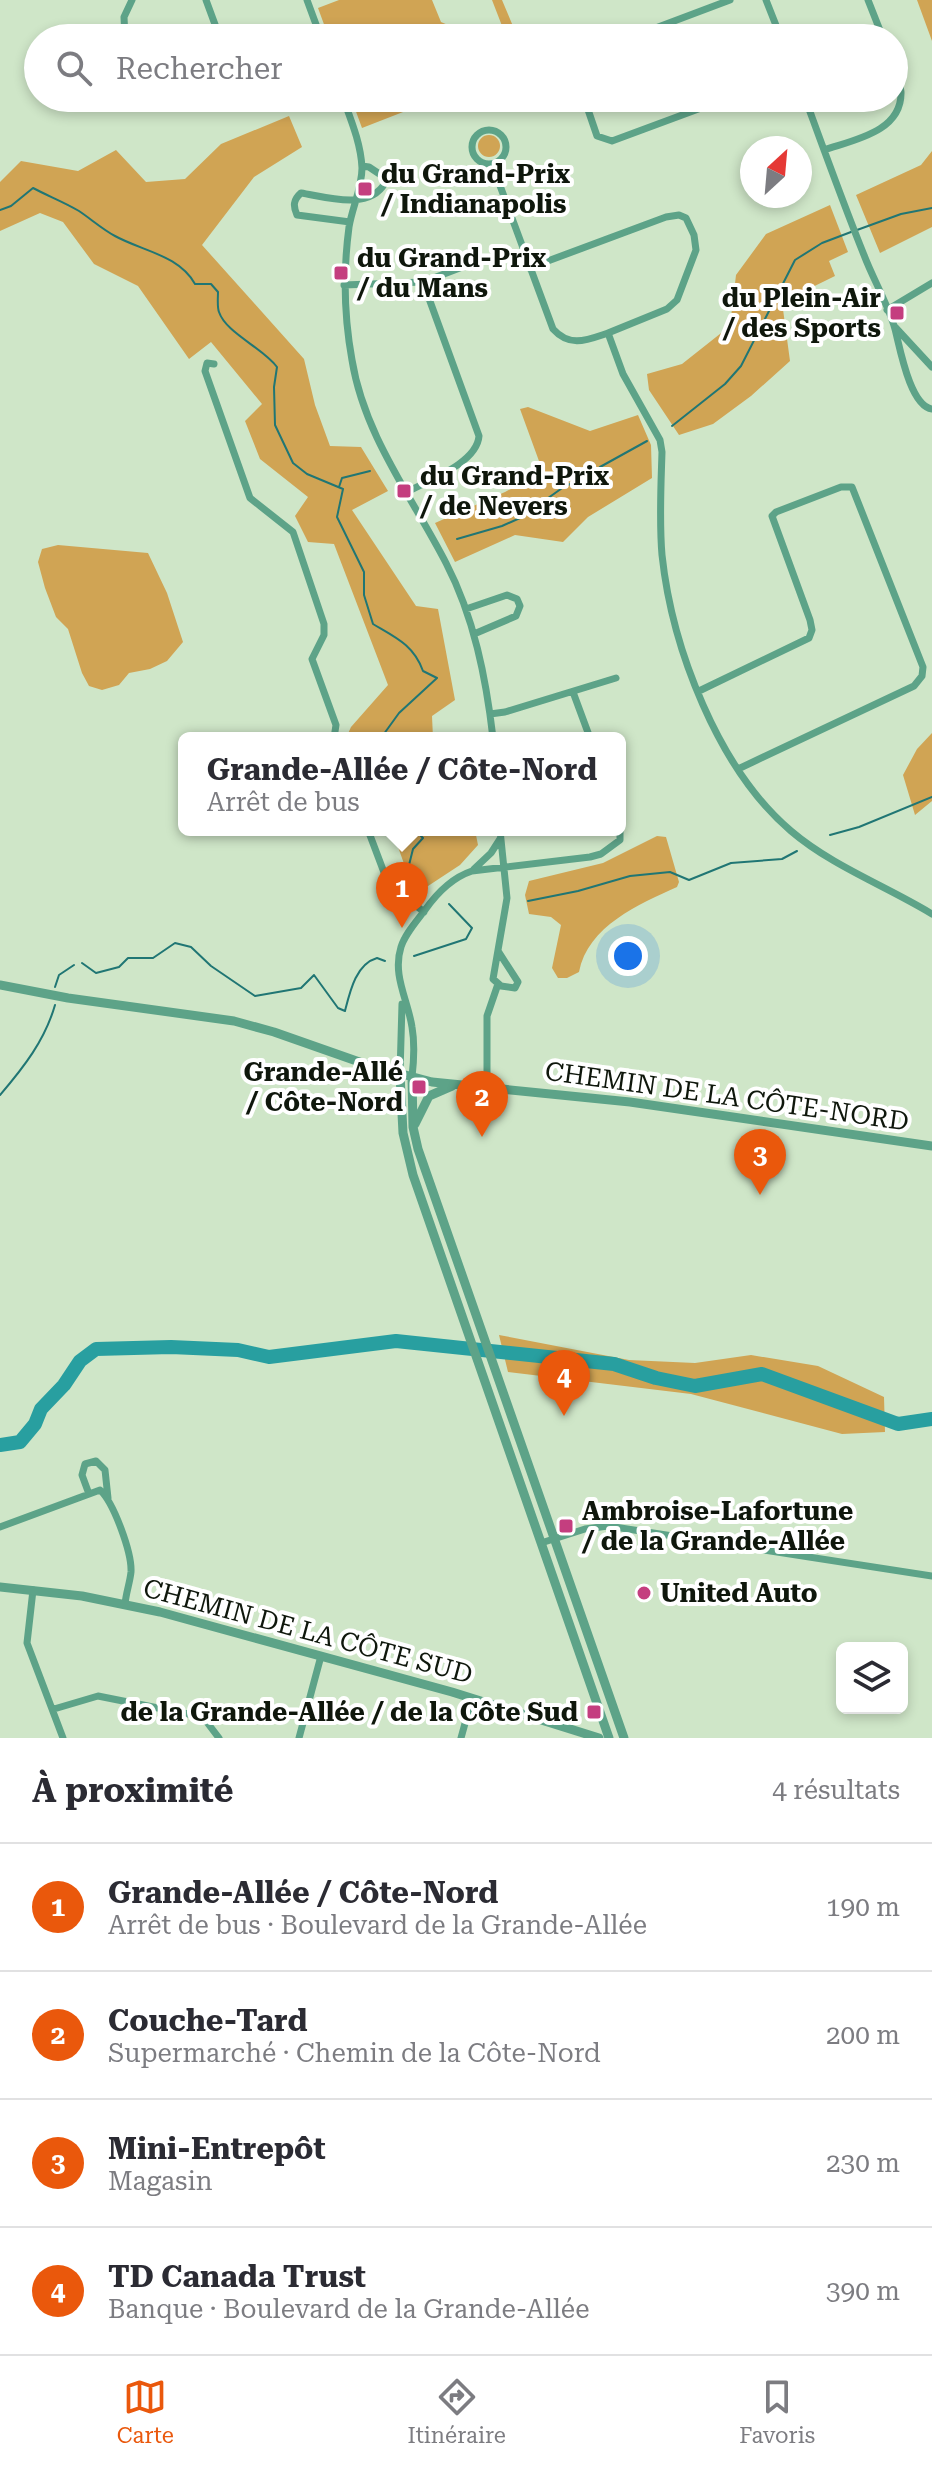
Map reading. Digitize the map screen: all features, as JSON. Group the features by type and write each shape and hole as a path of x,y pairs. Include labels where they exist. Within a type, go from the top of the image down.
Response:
{"street":[{"path":"124,24 124,17 132,0"},
{"path":"206,0 215,24"},
{"path":"307,0 316,24"},
{"path":"666,24 730,0"},
{"path":"766,0 775,24"},
{"path":"868,0 877,24"},
{"path":"348,112 362,166 350,222 344,285 357,385 382,448 447,565 466,609 474,634 492,732"},
{"path":"589,112 597,136 612,141 690,112"},
{"path":"810,112 894,325 918,402 932,409"},
{"path":"824,150 888,125 897,112"},
{"path":"485,131 497,133 505,143 504,155 492,164 480,162 472,151 475,137 485,131"},
{"path":"492,164 529,268 549,321 559,335 569,341 579,342 608,333 667,309 677,300 696,250 694,235 686,218 679,215 666,217 529,268"},
{"path":"350,222 297,215 293,207 295,198 301,193 355,201 379,192 385,183 380,173 362,166"},
{"path":"344,285 423,282 465,266"},
{"path":"407,492 472,457 479,443 423,282"},
{"path":"887,310 932,283"},
{"path":"894,325 932,367"},
{"path":"608,333 623,374 661,445 659,514 666,581 676,626 716,730 738,769 792,832 932,914"},
{"path":"214,364 207,363 205,371 250,498 293,532 324,624 324,635 312,659 336,725 335,732"},
{"path":"699,691 809,638 812,630 810,620 772,516 841,487 852,487 923,667 922,676 914,686 738,769"},
{"path":"466,609 507,595 517,599 520,606 516,616 474,634"},
{"path":"490,714 616,678"},
{"path":"573,692 588,732"},
{"path":"370,836 388,883 424,912"},
{"path":"472,871 491,853 499,836"},
{"path":"498,951 519,984 515,988 498,984 493,976 507,898 500,836"},
{"path":"620,836 620,840 601,854 472,871 452,880 407,934 398,968 412,1025 413,1127 421,1156 624,1738"},
{"path":"487,1088 487,1016 498,984"},
{"name":"CHEMIN DE LA CÔTE-NORD","path":"0,985 244,1023 400,1074 454,1085 630,1102 932,1146"},
{"path":"403,997 400,1074 406,1151 609,1738"},
{"path":"413,1127 429,1096 454,1085"},
{"path":"474,1350 489,1351"},
{"path":"89,1494 83,1469 85,1464 96,1461 105,1470 108,1498 130,1557 131,1575 125,1604"},
{"path":"0,1527 100,1490 108,1498"},
{"path":"541,1543 608,1526 734,1543 932,1576"},
{"name":"CHEMIN DE LA CÔTE SUD","path":"0,1587 125,1604 472,1698 599,1738"},
{"path":"33,1590 27,1643 63,1738"},
{"path":"299,1738 321,1656"},
{"path":"54,1709 98,1696 203,1717 219,1738"},
{"path":"461,1738 472,1698"}],"shaded area":[{"path":"339,0 432,0 441,22 446,24 324,24 318,8"},
{"path":"492,0 502,0 512,24 501,24"},
{"path":"917,0 932,0 932,41"},
{"path":"356,112 403,112 362,128"},
{"path":"289,116 302,147 254,177 202,245 304,359 315,405 330,446 361,447 388,491 352,510 416,606 438,609 455,700 432,716 433,732 349,732 388,685 334,544 308,542 295,516 308,497 260,459 245,421 262,404 211,342 189,359 138,286 94,264 63,222 40,213 0,231 0,182 21,161 78,171 116,150 146,182 185,179 221,144"},
{"path":"489,135 497,138 500,146 497,154 489,157 481,154 478,146 481,138"},
{"path":"932,151 932,227 880,253 856,195 921,165"},
{"path":"830,205 848,252 829,261 835,276 782,302 790,361 713,424 679,435 649,390 647,374 682,364 730,326 736,275 766,234"},
{"path":"528,407 590,431 638,415 651,445 652,478 588,517 563,542 515,535 455,562 435,523 543,472 520,409"},
{"path":"58,545 148,553 167,593 183,642 167,661 150,669 129,673 119,685 102,690 89,686 68,629 56,617 38,562 42,549"},
{"path":"932,733 932,801 915,815 903,775 917,749"},
{"path":"394,836 476,836 478,845 460,865 425,888 408,875"},
{"path":"657,836 666,837 679,882 677,887 617,919 593,942 579,972 567,978 558,978 552,968 561,925 551,917 529,914 525,895 529,881 603,863"},
{"path":"499,1335 629,1360 695,1363 751,1355 818,1366 884,1397 885,1432 842,1434 691,1394 508,1372"}],"waterway":[{"path":"0,210 11,206 33,188 79,211 115,236 170,260 180,266 195,284 211,284 218,292 218,310 223,320 277,367 275,425 293,463 307,474 343,489 337,517 364,572 364,595 373,624 403,643 423,671 437,678 399,713 385,732"},
{"path":"857,230 901,214 932,208"},
{"path":"672,426 725,384 741,366 795,260 822,243 851,232"},
{"path":"457,539 520,518 565,486 591,476 600,467 647,441"},
{"path":"339,487 342,478 370,471"},
{"path":"830,835 859,827 932,797"},
{"path":"421,836 423,838 413,849 408,869 426,885"},
{"path":"528,901 630,876 670,872 689,880 731,863 782,859 797,851"},
{"path":"414,956 466,939 472,928 449,904"},
{"path":"82,963 96,973 119,967 128,958 153,958 175,943 191,947 211,966 255,996 301,988 314,975 338,1008 345,1011 359,972 377,958 385,961"},
{"path":"55,987 59,975 74,965"},
{"path":"0,1095 33,1053 55,1005"},
{"path":"0,1445 20,1442 35,1424 41,1409 64,1385 80,1361 96,1349 171,1347 238,1350 269,1357 396,1341 614,1364 656,1378 695,1386 762,1374 898,1424 932,1419"}],"place":[{"name":"du Grand-Prix / Indianapolis","path":"365,189"},
{"name":"du Grand-Prix / du Mans","path":"341,273"},
{"name":"du Plein-Air / des Sports","path":"897,313"},
{"name":"du Grand-Prix / de Nevers","path":"404,491"},
{"name":"Grande-Allée / Côte-Nord","path":"402,928"},
{"name":"Grande-Allé / Côte-Nord","path":"419,1087"},
{"name":"Couche-Tard","path":"482,1137"},
{"name":"Mini-Entrepôt","path":"760,1195"},
{"name":"TD Canada Trust","path":"564,1416"},
{"name":"Ambroise-Lafortune / de la Grande-Allée","path":"566,1526"},
{"name":"United Auto","path":"644,1593"},
{"name":"de la Grande-Allée / de la Côte Sud","path":"594,1712"}]}
